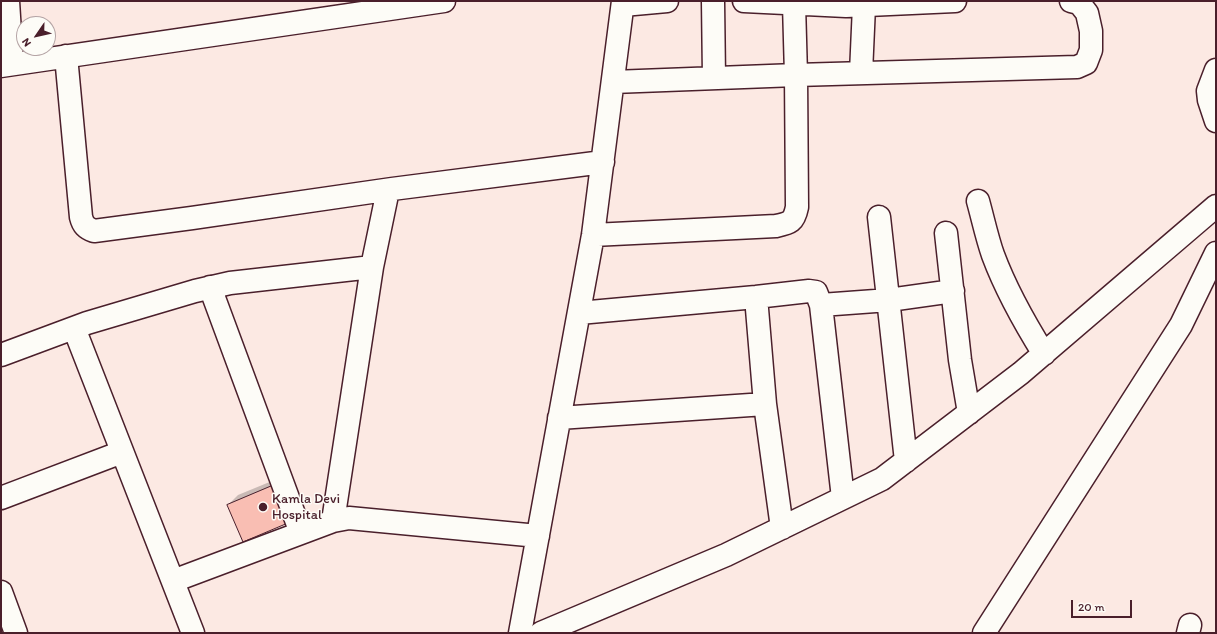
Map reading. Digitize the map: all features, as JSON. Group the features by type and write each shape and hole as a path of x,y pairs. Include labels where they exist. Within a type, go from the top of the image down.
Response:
{"street":[{"path":"8,1 6,65 444,1"},
{"path":"520,633 593,235 623,3 667,1"},
{"path":"713,1 714,78"},
{"path":"744,1 864,6 955,1"},
{"path":"613,82 1077,67 1086,63 1091,50 1091,31 1087,13 1079,3 1071,1"},
{"path":"593,235 776,226 787,223 795,217 797,207 794,4"},
{"path":"861,73 864,6"},
{"path":"66,56 82,224 86,228 94,231 603,162"},
{"path":"1216,70 1208,91 1209,100 1216,121"},
{"path":"333,521 372,267 388,190"},
{"path":"978,201 993,254 1005,284 1022,319 1044,354"},
{"path":"541,633 726,555 882,479 1022,374 1216,206"},
{"path":"879,217 906,461"},
{"path":"946,233 960,360 969,413"},
{"path":"984,633 1180,325 1216,253"},
{"path":"1,355 74,328 210,287 230,283 372,267"},
{"path":"210,287 301,533"},
{"path":"579,313 809,291 816,292 821,305 843,498"},
{"path":"821,305 889,300 953,291"},
{"path":"756,297 765,404 782,528"},
{"path":"74,328 193,633"},
{"path":"559,418 765,404"},
{"path":"1,498 122,452"},
{"path":"173,581 333,521 349,518 538,536"},
{"path":"1,592 16,633"}],"building":[{"path":"279,483 295,520 243,542 227,505"}],"place":[{"name":"Kamla Devi Hospital","path":"263,507"}]}
